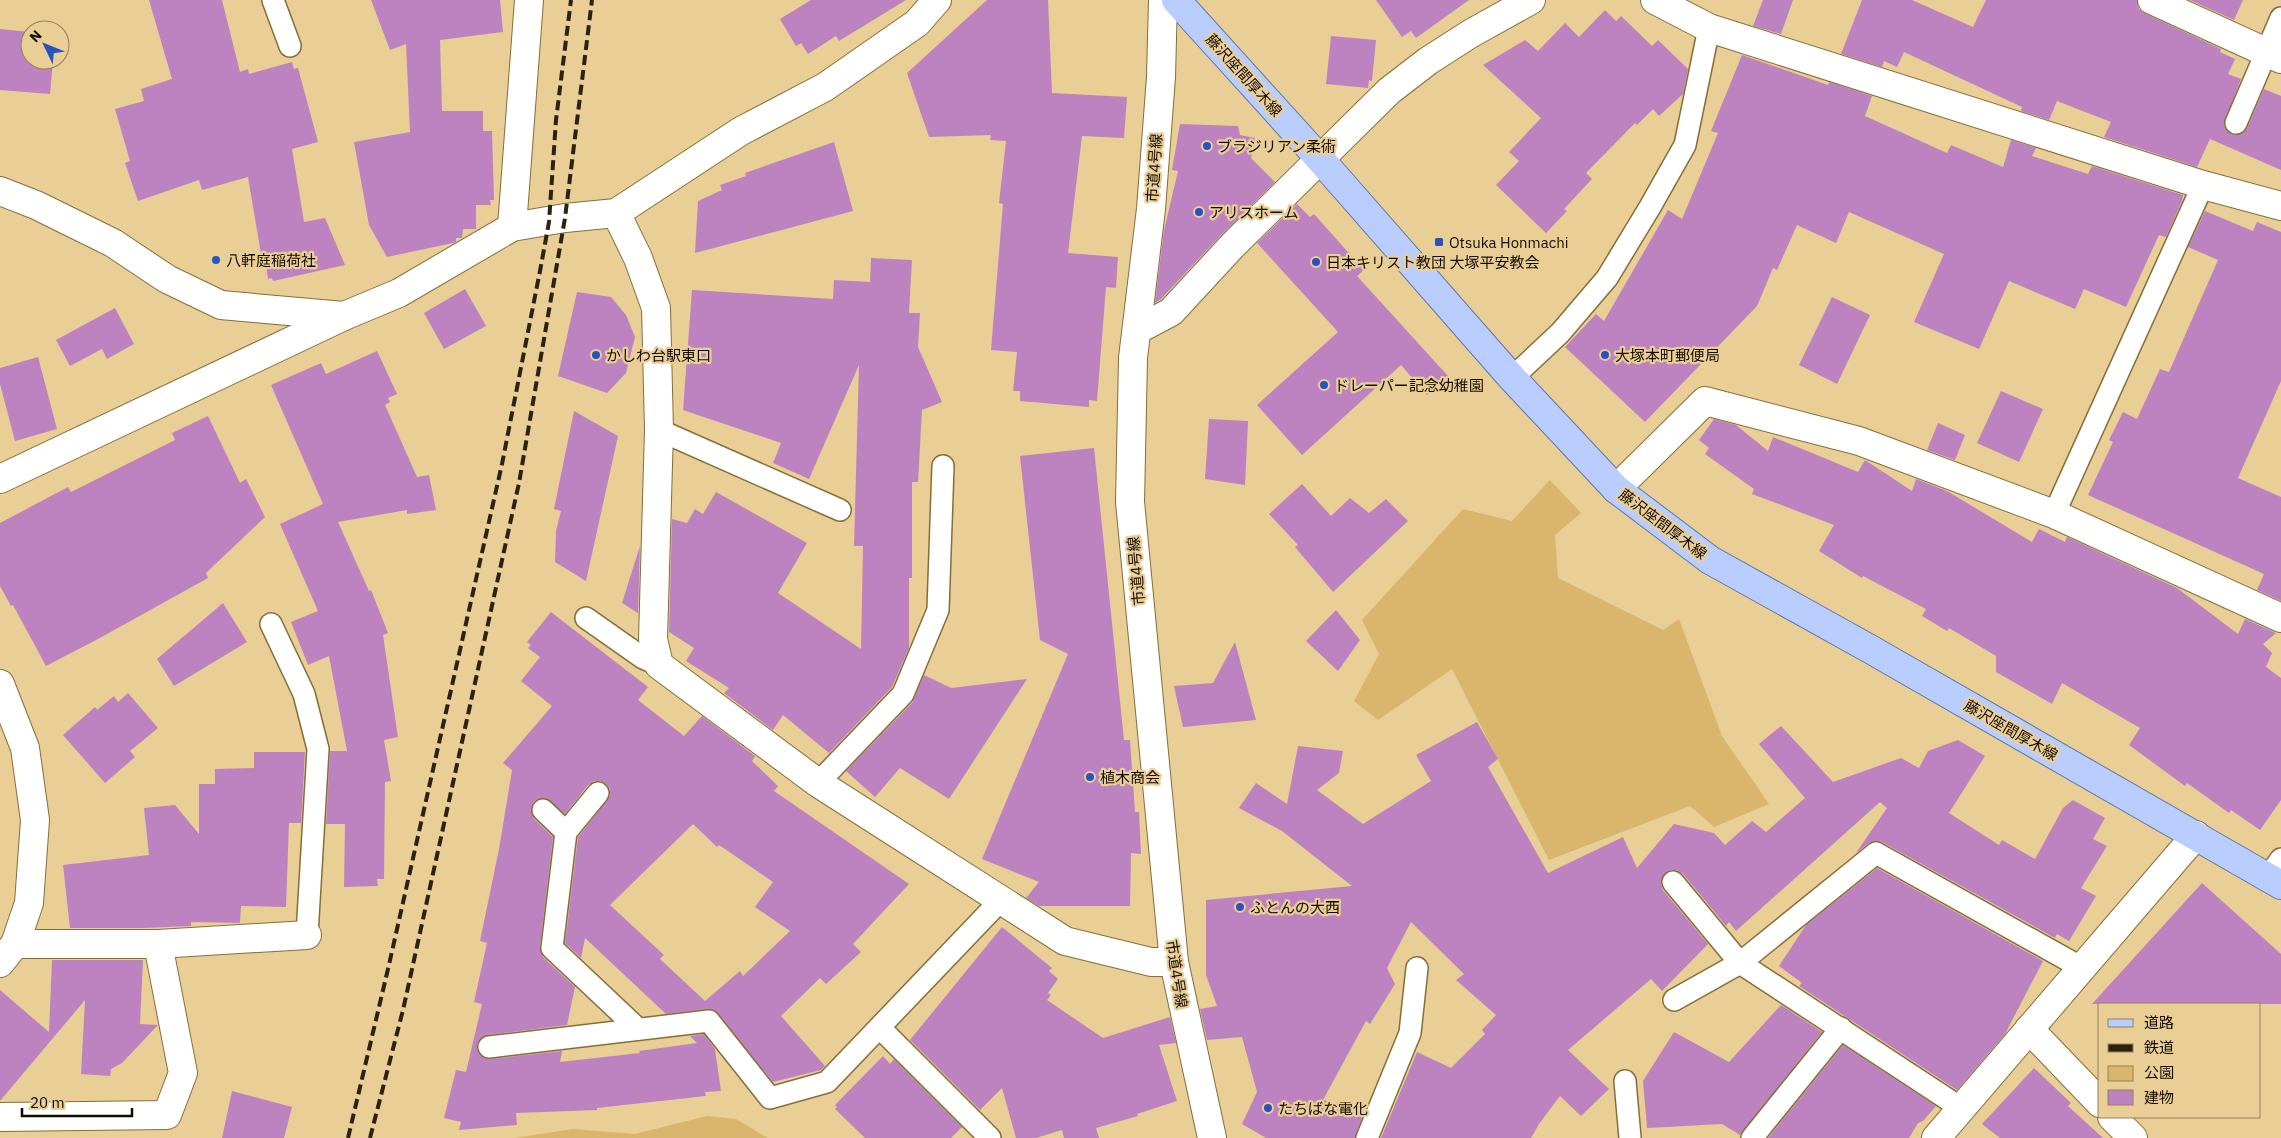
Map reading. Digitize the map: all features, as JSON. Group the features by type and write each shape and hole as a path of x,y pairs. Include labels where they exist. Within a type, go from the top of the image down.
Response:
{"main road":[{"name":"藤沢座間厚木線","path":"1176,0 1320,159 1512,378 1616,489 1710,560 2196,835 2277,874"}],"street":[{"path":"512,227 529,0"},
{"path":"0,480 344,316 399,293 512,227 565,218 616,213 741,131 825,87 917,23 937,0"},
{"name":"市道4号線","path":"1163,0 1161,84 1151,209 1134,358 1130,502 1174,962 1212,1138"},
{"path":"1137,330 1170,312 1232,246 1389,91 1428,61 1470,34 1531,0"},
{"path":"1655,0 1709,28 2203,185 2281,206"},
{"path":"2152,0 2274,55"},
{"path":"0,191 36,205 113,243 168,280 221,305 344,316"},
{"path":"616,213 638,258 656,308 658,430 653,638 660,664 685,686 818,783 1065,941 1150,962 1174,962"},
{"path":"1616,489 1705,401 1859,441 2054,514 2281,618"},
{"path":"0,684 25,748 35,820 29,903 8,953 306,935"},
{"path":"1936,1138 2196,835"},
{"path":"0,1117 167,1115 183,1073 158,944"},
{"path":"2029,1029 2098,1101"},
{"path":"2113,1118 2133,1138"}],"lane":[{"path":"273,0 290,46"},
{"path":"2236,123 2274,55 2281,18"},
{"path":"1512,378 1560,334 1607,278 1655,199 1685,144 1709,28"},
{"path":"2054,514 2203,185"},
{"path":"658,430 840,510"},
{"path":"818,783 903,694 938,610 942,466"},
{"path":"586,618 643,658 660,664"},
{"path":"271,624 304,694 318,749 306,935"},
{"path":"598,793 566,832 552,948 638,1029"},
{"path":"543,810 566,832"},
{"path":"1674,1000 1740,963 1876,854 2082,968"},
{"path":"1673,882 1740,963 1961,1108"},
{"path":"489,1047 708,1021 770,1098 827,1082 1001,900"},
{"path":"1367,1138 1410,1033 1417,968"},
{"path":"880,1028 990,1138"},
{"path":"1752,1138 1841,1028"},
{"path":"1625,1081 1630,1138"}],"green space":[{"path":"1550,480 1581,513 1555,535 1558,578 1663,630 1679,619 1722,736 1769,804 1714,827 1690,806 1549,860 1452,669 1378,720 1354,701 1379,654 1362,620 1463,509 1512,521"},
{"path":"707,1116 736,1119 768,1138 514,1138 573,1129 635,1134"}],"building":[{"path":"149,0 222,0 240,72 248,69 249,74 292,62 294,69 298,68 318,142 292,149 304,222 325,218 345,265 273,281 272,278 268,279 265,259 262,260 248,177 202,190 199,180 138,201 125,163 130,161 115,109 144,101 141,89 172,79"},
{"path":"371,0 500,0 503,32 440,40 442,111 483,111 483,131 492,131 494,200 490,200 491,205 476,205 476,229 463,229 462,238 456,238 456,242 387,257 369,225 354,142 410,132 406,44 390,50"},
{"path":"811,0 906,0 839,41 836,36 808,54 801,43 796,46 780,19"},
{"path":"987,0 1048,0 1052,93 1127,97 1124,138 1082,136 1068,253 1118,257 1116,288 1106,287 1097,401 1089,400 1089,407 1020,401 1020,391 1013,391 1017,352 991,350 1003,204 999,203 1006,141 990,140 991,135 929,137 907,73"},
{"path":"1376,0 1469,0 1416,38 1411,31 1402,37"},
{"path":"1763,0 1793,0 1781,34 1753,26"},
{"path":"1862,0 1912,0 1973,27 1986,0 2137,0 2139,9 2146,14 2221,49 2220,52 2235,59 2228,74 2241,79 2224,124 2226,130 2231,134 2238,135 2247,128 2264,89 2281,96 2281,170 2210,139 2197,167 2104,137 2111,122 2057,101 2049,120 2021,111 2022,107 1904,52 1897,67 1884,61 1882,67 1841,54"},
{"path":"2190,0 2243,0 2234,20"},
{"path":"1605,10 1616,21 1621,16 1652,46 1658,40 1688,69 1683,94 1659,116 1653,109 1637,125 1635,123 1586,173 1592,179 1564,209 1567,211 1546,233 1496,185 1519,161 1509,152 1541,118 1483,65 1525,40 1538,51 1565,23 1579,37"},
{"path":"0,29 20,31 20,70 52,70 50,94 0,90"},
{"path":"1331,36 1376,40 1372,81 1369,80 1368,88 1326,84"},
{"path":"1742,55 1828,85 1829,82 1872,96 1865,116 1947,153 1951,145 2003,167 2011,140 2036,148 2032,156 2088,174 2092,166 2183,195 2182,201 2166,237 2159,235 2126,307 2084,289 2075,309 2009,281 1979,349 1914,322 1944,254 1849,212 1836,243 1797,225 1777,270 1773,268 1757,306 1645,422 1565,347 1596,314 1604,321 1668,210 1682,219 1718,133 1711,131"},
{"path":"1180,124 1238,126 1240,135 1255,138 1251,158 1275,182 1155,303 1164,230 1178,171 1172,170"},
{"path":"834,142 853,211 695,253 698,201 722,190 720,185 746,176 745,173"},
{"path":"1297,204 1310,217 1314,214 1364,270 1357,276 1448,376 1427,395 1401,365 1302,455 1257,405 1338,332 1257,243"},
{"path":"2205,211 2253,231 2257,222 2281,232 2281,381 2238,478 2281,497 2281,601 2257,590 2264,574 2088,495 2113,442 2109,440 2123,412 2137,419 2160,369 2169,372 2218,260 2188,247"},
{"path":"871,258 912,260 909,313 920,313 918,347 942,402 922,410 918,482 912,482 912,578 909,578 909,648 892,687 829,753 783,715 773,730 724,693 729,688 686,661 694,648 669,632 672,519 687,523 695,509 703,514 716,492 807,543 778,593 861,649 863,546 854,546 859,365 809,479 773,463 781,443 683,410 692,290 833,299 834,280 870,282"},
{"path":"465,289 486,326 444,349 424,313"},
{"name":"かしわ台駅東口","path":"577,292 611,297 626,315 635,337 626,373 607,393 558,376"},
{"path":"1832,297 1870,315 1837,384 1799,365"},
{"path":"115,308 134,344 107,359 102,349 70,366 56,340"},
{"path":"377,351 397,394 388,398 390,402 385,405 417,477 429,475 436,510 407,514 407,510 338,522 369,591 371,590 388,633 383,635 398,737 384,740 391,781 385,782 384,879 377,879 378,886 344,887 345,824 326,824 330,751 347,751 329,656 308,665 291,622 318,611 280,524 323,504 271,385 321,363 326,374"},
{"path":"38,357 57,429 15,441 0,384 0,368"},
{"path":"2001,391 2043,409 2019,462 1977,443"},
{"path":"574,411 618,436 586,581 555,562 556,531 561,511 554,509"},
{"path":"208,416 240,483 246,479 265,517 206,573 208,578 46,666 13,605 11,606 0,586 0,523 68,487 71,492 175,440 172,433"},
{"path":"1209,419 1248,421 1245,485 1205,479"},
{"path":"1714,419 1736,425 1768,451 1773,437 1858,472 1865,460 1912,491 1916,479 1947,491 2032,542 2039,529 2065,542 2067,537 2177,588 2238,634 2245,619 2276,633 2263,644 2272,653 2266,667 2281,678 2281,800 2260,830 2231,810 2229,813 2187,783 2185,786 2129,745 2140,728 2062,683 2052,704 1996,672 1996,656 1949,628 1947,631 1922,616 1926,609 1863,576 1862,578 1819,551 1834,525 1752,494 1754,489 1705,454 1709,448 1699,440"},
{"path":"1938,423 1965,435 1955,460 1927,450"},
{"path":"1094,448 1124,740 1130,740 1135,812 1139,812 1141,854 1131,853 1130,906 1039,906 1026,898 1039,882 982,859 1068,654 1040,640 1020,456"},
{"path":"1302,484 1331,516 1350,498 1369,513 1386,499 1408,521 1333,592 1295,547 1298,545 1269,514"},
{"path":"640,546 638,613 622,603"},
{"path":"223,603 247,642 174,686 157,659"},
{"path":"1336,610 1360,640 1338,671 1306,641"},
{"path":"551,612 648,687 638,700 684,736 702,716 755,756 752,761 778,786 774,791 909,884 853,944 861,952 826,984 820,978 781,1016 825,1066 821,1070 773,1082 714,1010 666,1014 585,938 581,958 565,943 578,837 610,796 610,789 606,784 594,781 588,785 565,814 545,798 534,801 531,808 534,819 553,837 540,947 543,957 575,987 567,1025 487,1035 478,1042 479,1054 484,1058 490,1059 562,1051 560,1062 640,1053 639,1051 697,1043 690,1036 704,1034 715,1049 721,1091 705,1092 706,1096 597,1108 597,1110 516,1113 517,1125 459,1130 461,1122 444,1118 456,1070 466,1072 482,1004 474,1002 487,943 480,941 499,849 512,770 503,763 552,706 521,681 540,657 528,648 531,645 527,642","holes":["693,824 717,847 719,845 773,882 755,907 790,931 743,976 740,971 705,1001 660,959 664,955 610,905"]},
{"path":"1235,642 1256,720 1183,727 1174,686 1213,683"},
{"path":"924,675 951,688 1027,679 949,799 900,768 875,797 846,771 912,703"},
{"path":"128,693 158,728 130,751 135,757 105,783 63,735 95,707 97,710 114,696 118,702"},
{"path":"1477,722 1498,759 1488,767 1548,873 1623,837 1637,868 1674,824 1714,833 1725,845 1752,821 1766,832 1805,798 1759,744 1781,726 1833,782 1901,758 1919,768 1928,751 1958,740 1985,756 1949,813 1999,845 2002,840 2035,859 2063,808 2073,800 2105,818 2093,839 2107,846 2081,888 2096,896 2069,941 2057,934 2055,938 1882,842 1875,841 1869,843 1856,853 1887,808 1880,802 1736,931 1729,922 1726,926 1683,874 1677,870 1670,870 1662,877 1661,884 1663,890 1708,944 1662,991 1651,979 1568,1050 1609,1089 1581,1116 1560,1096 1531,1138 1381,1138 1417,1052 1451,1068 1485,1034 1482,1030 1496,1015 1456,980 1464,974 1411,922 1387,968 1395,984 1370,1024 1366,1021 1323,1100 1364,1113 1355,1138 1266,1138 1242,1124 1257,1092 1242,1037 1207,1040 1200,1009 1217,1006 1206,975 1206,900 1352,886 1282,831 1239,808 1256,783 1287,804 1298,746 1343,751 1339,773 1317,790 1363,824 1431,781 1416,755"},
{"path":"254,752 305,752 301,823 289,823 286,907 241,906 240,923 191,922 191,926 70,928 63,865 149,855 144,808 175,805 199,834 199,784 215,784 215,769 254,768"},
{"path":"1877,868 2043,961 2005,1034 1957,1090 1799,986 1802,983 1779,966 1806,925"},
{"path":"2202,883 2281,954 2281,1004 2092,1004"},
{"path":"1002,927 1052,968 1049,971 1058,979 1048,993 1051,995 1047,1000 1103,1038 1170,1017 1176,1043 1159,1045 1177,1101 1137,1114 1138,1116 1096,1128 1099,1138 1064,1138 1062,1130 1036,1138 1016,1138 1002,1088 980,1110 910,1040"},
{"path":"52,960 143,960 140,1024 158,1025 122,1063 111,1069 110,1076 81,1074 85,1000 0,1101 0,990 49,1032"},
{"path":"1781,1005 1822,1032 1740,1135 1722,1124 1647,1128 1643,1081 1674,1032 1729,1062"},
{"path":"1843,1045 1936,1106 1923,1121 1918,1123 1909,1138 1768,1138"},
{"path":"883,1056 890,1064 894,1059 962,1127 951,1138 865,1138 835,1109 837,1107 835,1105"},
{"path":"2034,1068 2071,1103 2068,1106 2103,1138 2000,1138 1982,1124"},
{"path":"232,1091 292,1107 284,1138 222,1138"}],"railway":[{"path":"348,1138 502,464 540,271 549,222 556,120 571,0"},
{"path":"370,1138 403,1010 519,483 565,218 592,0"}],"place":[{"name":"ブラジリアン柔術","path":"1207,146"},
{"name":"アリスホーム","path":"1199,212"},
{"name":"Otsuka Honmachi","path":"1439,242"},
{"name":"八軒庭稲荷社","path":"216,260"},
{"name":"日本キリスト教団 大塚平安教会","path":"1316,262"},
{"name":"かしわ台駅東口","path":"596,355"},
{"name":"大塚本町郵便局","path":"1605,355"},
{"name":"ドレーパー記念幼稚園","path":"1324,385"},
{"name":"植木商会","path":"1090,777"},
{"name":"ふとんの大西","path":"1240,907"},
{"name":"たちばな電化","path":"1268,1108"}]}
